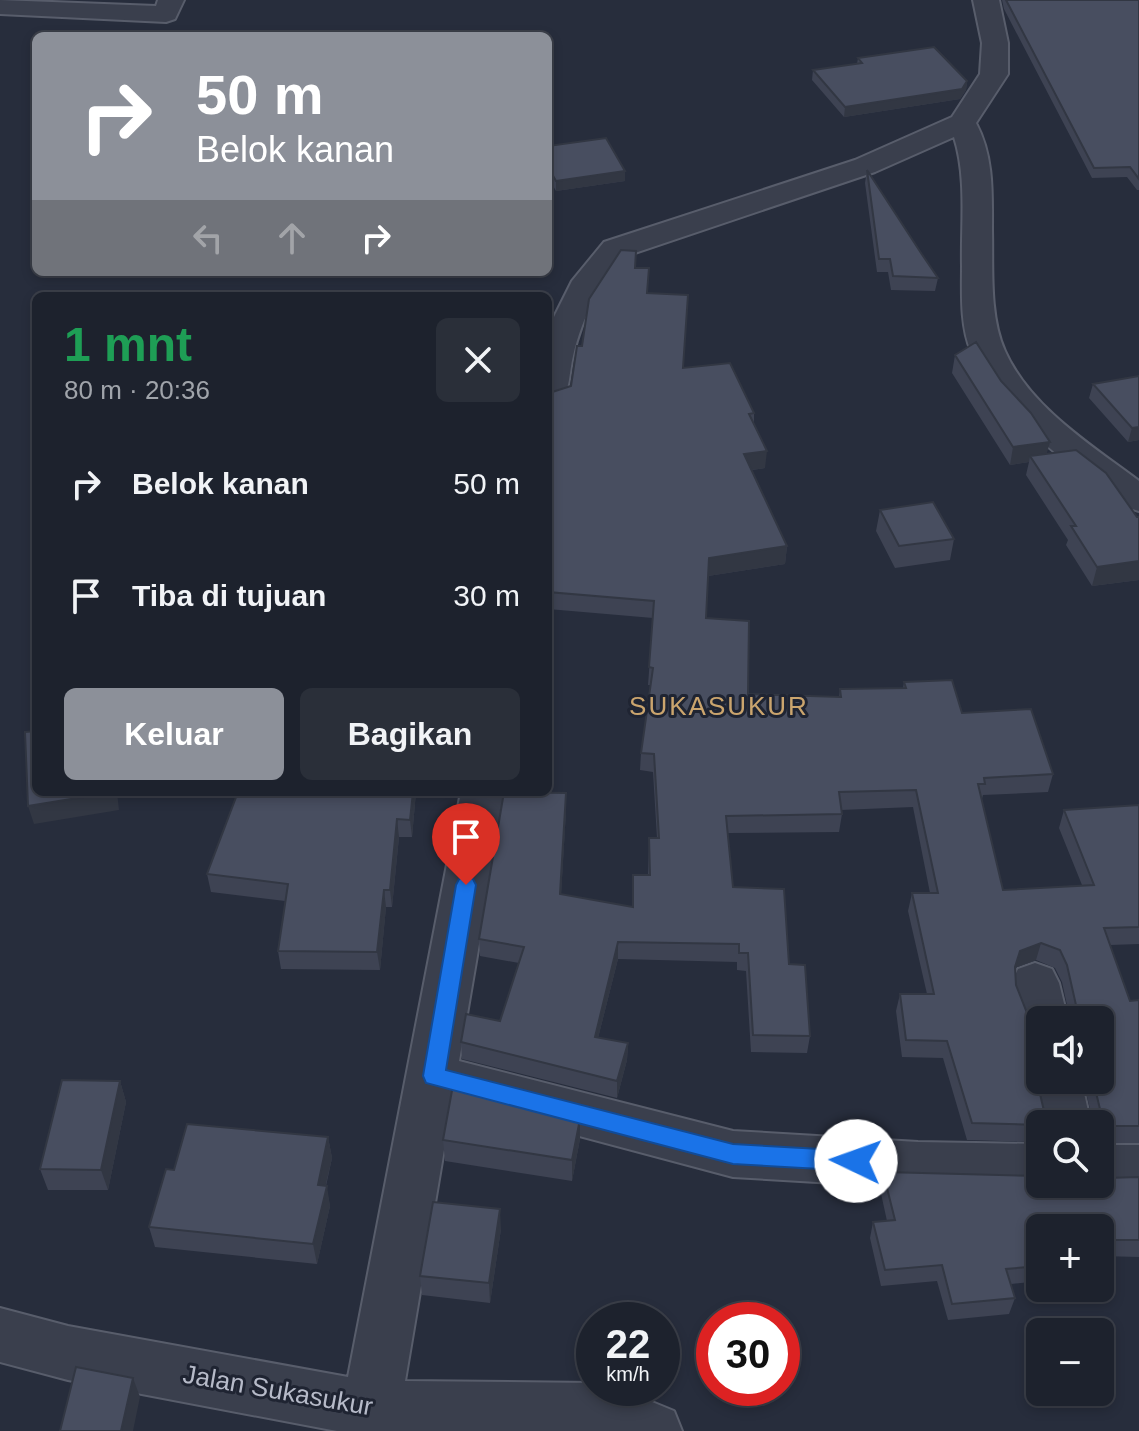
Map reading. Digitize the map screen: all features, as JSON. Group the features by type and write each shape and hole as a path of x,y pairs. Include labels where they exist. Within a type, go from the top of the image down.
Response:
{"street":[{"path":"552,381 570,311 593,270 615,249 865,166 962,123 994,74 995,43 986,0"},
{"path":"0,6 164,17"},
{"path":"962,123 972,139 976,176 977,268 987,348 1016,395 1074,448 1139,499"},
{"path":"371,1409 434,1076 482,796"},
{"path":"434,1076 733,1154 918,1165 1026,1167"},
{"path":"1114,1168 1139,1168"},
{"name":"Jalan Sukasukur","path":"0,1335 68,1353 371,1409 607,1412 653,1431"}],"building":[{"path":"1006,0 1139,0 1139,179 1130,167 1094,168"},
{"path":"934,47 967,81 962,89 845,107 813,70 862,63 858,58"},
{"path":"606,138 625,171 556,181 552,174 552,145"},
{"path":"867,170 938,278 893,276 890,259 879,259"},
{"path":"621,250 636,251 635,268 649,268 647,293 688,295 683,368 730,363 754,413 749,414 767,451 744,454 787,546 709,558 706,618 749,621 748,694 841,697 840,689 906,688 904,682 952,680 962,713 1031,709 1053,774 984,778 985,784 978,784 1003,890 1094,885 1064,810 1139,805 1139,927 1104,928 1130,1001 1139,1000 1139,1126 1114,1126 1114,1110 1072,1110 1100,1109 1096,1094 1114,1094 1114,1006 1048,1006 1076,1005 1067,965 1060,950 1041,943 1020,951 1015,967 1016,985 1026,1010 1026,1094 1040,1094 1044,1110 1026,1110 1026,1125 972,1123 947,1041 906,1040 900,994 934,994 912,893 938,893 916,790 839,792 842,814 726,816 733,887 784,889 789,964 805,965 810,1036 753,1035 748,953 739,953 739,944 618,942 595,1037 628,1043 617,1081 461,1042 466,1014 500,1021 524,947 479,939 503,796 566,793 560,894 633,907 633,875 650,875 649,838 659,838 654,754 641,753 653,668 649,667 654,601 552,592 552,392 571,386 577,346 582,346 589,299"},
{"path":"976,342 1001,381 1031,413 1050,442 1013,447 955,355"},
{"path":"1139,376 1139,427 1132,428 1093,384"},
{"path":"1076,450 1106,473 1139,517 1139,561 1097,567 1071,526 1076,526 1030,456"},
{"path":"933,502 954,539 899,546 880,510"},
{"path":"32,731 32,796 89,796 28,806 25,732"},
{"path":"236,796 413,796 410,820 397,819 390,890 384,890 377,952 278,951 288,884 207,874"},
{"path":"62,1080 120,1081 101,1170 40,1169"},
{"path":"453,1085 580,1119 572,1160 443,1140"},
{"path":"187,1124 328,1137 318,1185 327,1186 313,1244 149,1227 166,1169 174,1170"},
{"path":"883,1172 1026,1176 1026,1198 1114,1198 1114,1178 1139,1177 1139,1240 1114,1240 1114,1214 1026,1214 1026,1267 1006,1269 1015,1298 952,1304 942,1265 885,1270 873,1222 895,1220"},
{"path":"433,1202 500,1209 489,1283 420,1276"},
{"path":"76,1367 133,1378 121,1431 60,1431"}],"district":[{"name":"SUKASUKUR","path":"719,706"}],"route":[{"path":"466,885 434,1076 733,1154 856,1161"}]}
